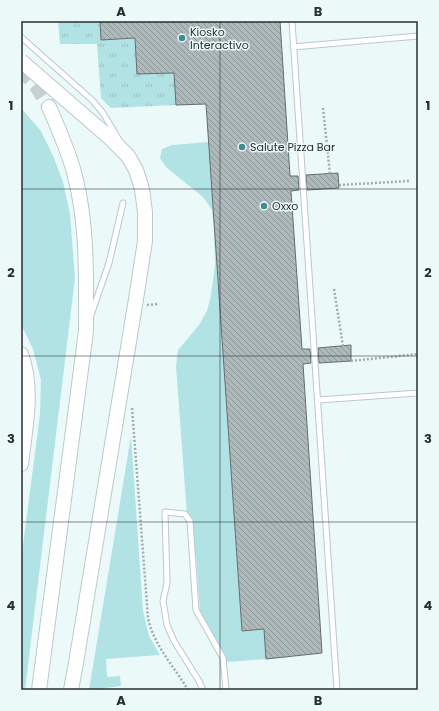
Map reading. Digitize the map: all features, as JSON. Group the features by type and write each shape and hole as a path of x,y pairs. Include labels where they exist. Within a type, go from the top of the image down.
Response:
{"main road":[{"path":"21,61 110,138 128,156 136,170 142,189 145,212 145,241 71,690"},
{"path":"38,690 86,331 86,277 83,216 75,175 67,150 49,108"},
{"path":"21,354 25,366 28,405 21,464"}],"lane":[{"path":"292,21 337,690"},
{"path":"293,47 418,36"},
{"path":"21,37 92,100 114,130 128,156"},
{"path":"86,331 109,263 123,203"},
{"path":"318,400 418,392"},
{"path":"203,690 199,681 174,642 167,625 163,601 167,583 165,512 185,514 190,522 196,610 223,658 226,690"}],"path":[{"path":"323,108 330,174"},
{"path":"339,185 409,181"},
{"path":"334,289 343,346"},
{"path":"146,305 158,304"},
{"path":"351,361 418,354"},
{"path":"132,406 148,618 151,631 157,642 188,690"}],"green space":[{"path":"58,21 100,21 102,40 135,38 137,73 174,73 176,105 111,108 101,98 97,44 60,44"},
{"path":"21,108 41,131 54,158 63,182 70,214 75,278 25,690 21,690 21,561 40,414 41,380 33,349 21,324"},
{"path":"209,142 242,631 264,629 266,659 226,662 200,612 196,555 190,556 176,366 178,350 199,325 207,311 211,295 215,265 212,210 203,197 166,167 160,158 162,149 172,145"},
{"path":"131,436 143,611 149,636 160,655 106,659 107,677 120,676 121,686 89,690"}],"building":[{"path":"100,21 280,21 290,176 298,176 299,190 291,191 302,349 310,349 311,363 303,364 322,653 266,659 264,629 242,631 206,104 176,105 174,73 137,74 135,38 101,40"},
{"path":"338,173 339,188 307,190 306,175"},
{"path":"351,345 351,361 319,363 318,348"}],"tunnel":[{"path":"21,69 36,86 49,107"}],"place":[{"name":"Kiosko Interactivo","path":"182,38"},
{"name":"Salute Pizza Bar","path":"242,147"},
{"name":"Oxxo","path":"264,206"}]}
